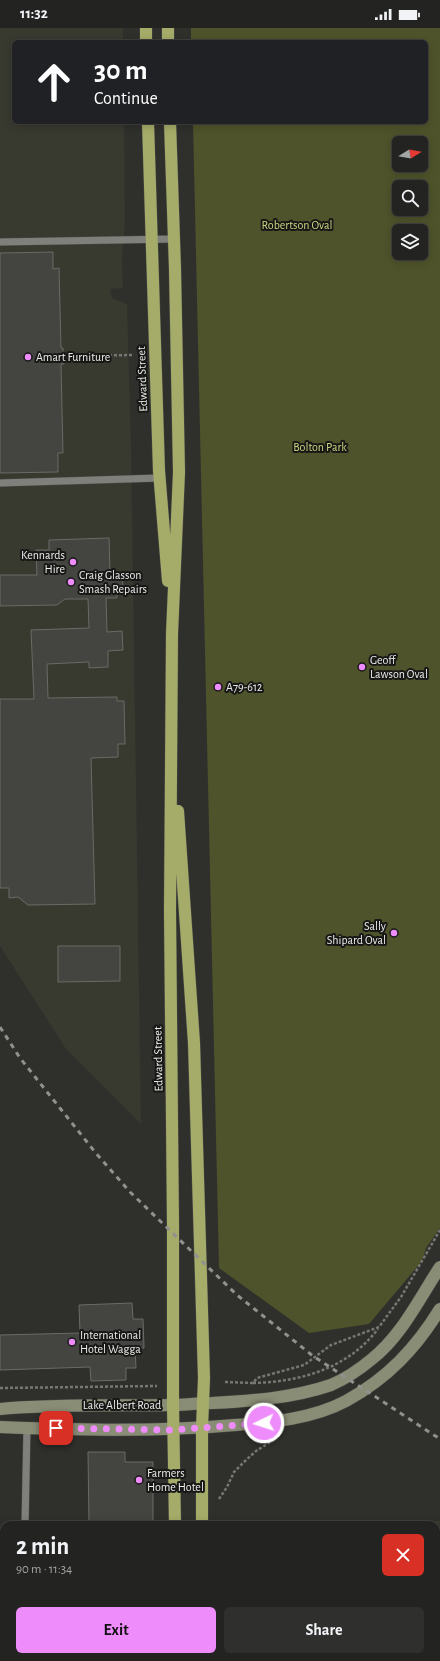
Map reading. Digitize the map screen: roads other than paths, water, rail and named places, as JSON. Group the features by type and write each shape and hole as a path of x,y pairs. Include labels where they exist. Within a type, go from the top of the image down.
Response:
{"highway":[{"path":"146,28 146,40"},
{"path":"168,28 168,40"},
{"name":"Edward Street","path":"148,124 159,478 172,634"},
{"name":"Edward Street","path":"170,124 179,472 172,634 170,911 174,1226 172,1405 175,1521"},
{"name":"Edward Street","path":"172,712 194,1043 202,1330 202,1521"}],"street":[{"name":"Lake Albert Road","path":"0,1409 203,1403 280,1397 306,1392 332,1384 357,1370 373,1358 401,1329 440,1267"},
{"name":"Lake Albert Road","path":"0,1427 173,1430 278,1422 327,1410 368,1388 403,1360 440,1309"}],"lane":[{"path":"0,242 174,239"},
{"path":"0,483 159,478"},
{"path":"26,1521 27,1428"}],"railway":[{"path":"0,1027 20,1058 95,1152 130,1192 237,1295 313,1356 440,1439"}],"place":[{"name":"Amart Furniture","path":"28,357"},
{"name":"Kennards Hire","path":"73,562"},
{"name":"Craig Glasson Smash Repairs","path":"71,582"},
{"name":"Geoff Lawson Oval","path":"362,667"},
{"name":"A79-612","path":"218,687"},
{"name":"Sally Shipard Oval","path":"394,933"},
{"name":"International Hotel Wagga","path":"72,1342"},
{"name":"Farmers Home Hotel","path":"139,1480"}],"park label":[{"name":"Robertson Oval","path":"297,225"},
{"name":"Bolton Park","path":"320,447"}]}
